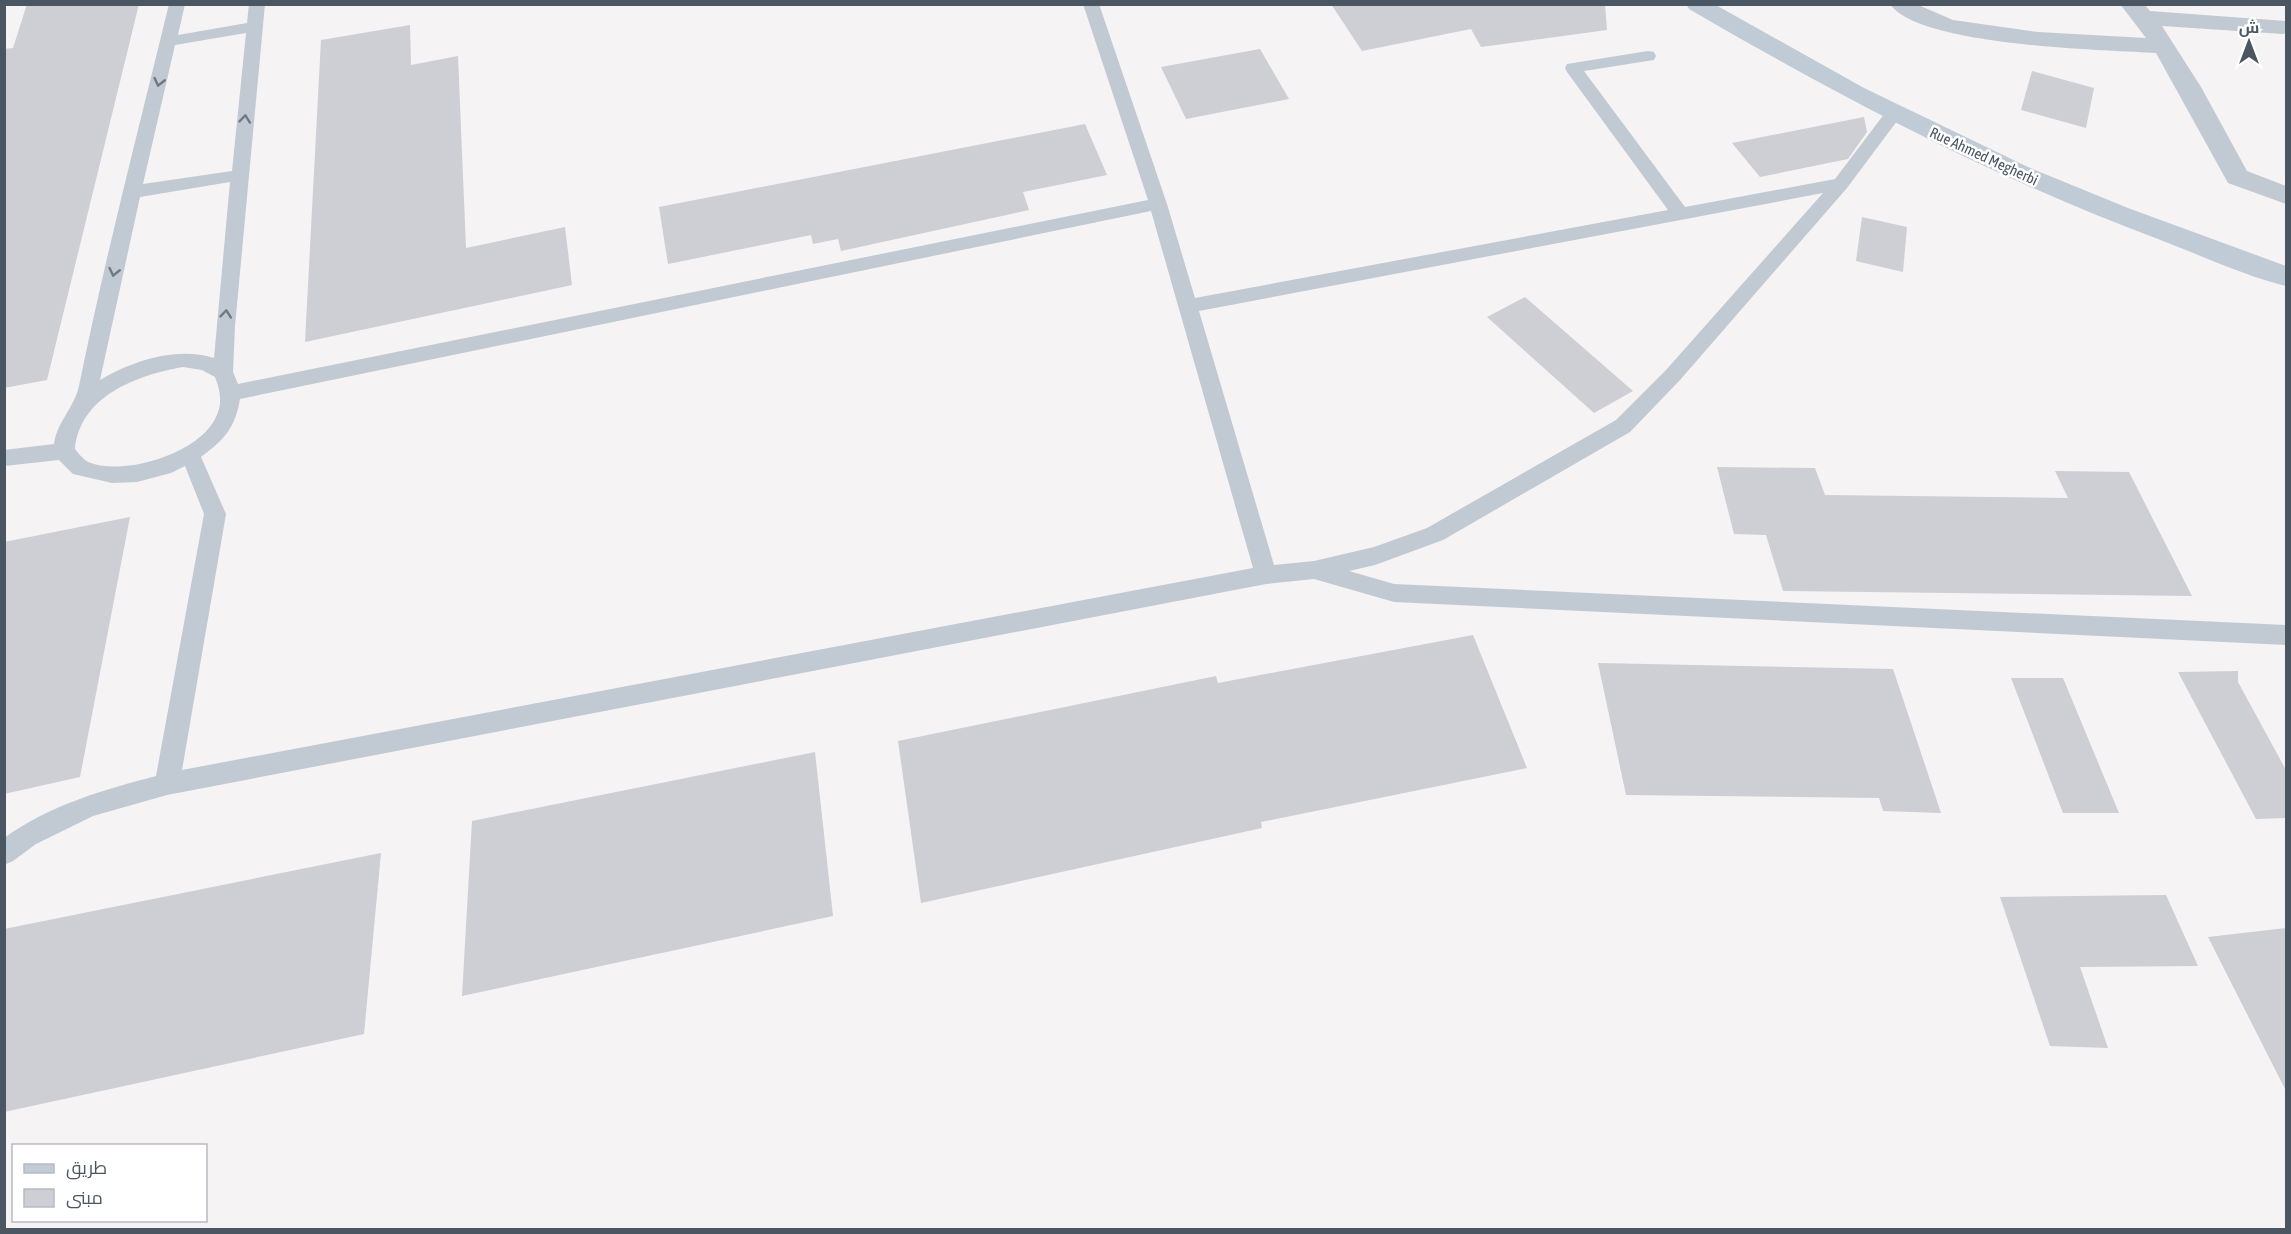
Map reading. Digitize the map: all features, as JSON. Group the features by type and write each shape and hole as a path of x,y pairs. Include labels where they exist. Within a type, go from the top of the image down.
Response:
{"main road":[{"name":"Rue Ahmed Megherbi","path":"1697,4 1894,114 2018,173 2130,219 2286,276"}],"street":[{"path":"1901,4 1904,8 1948,26 2038,39 2164,46"},
{"path":"2138,11 2164,46 2237,177 2286,195"},
{"path":"2138,11 2283,27"}],"lane":[{"path":"86,404 177,4"},
{"path":"64,451 80,468 112,475 137,474 164,466 190,454 211,438 226,420 231,393 223,372 257,4"},
{"path":"1091,4 1158,204 1266,575"},
{"path":"168,41 255,27"},
{"path":"1648,56 1573,68 1680,214"},
{"path":"4,853 27,836 88,806 167,784 1266,575 1314,570 1376,556 1435,534 1623,426 1673,375 1840,184 1894,114"},
{"path":"133,192 240,175"},
{"path":"1189,306 1840,184"},
{"path":"231,393 1158,204"},
{"path":"64,451 67,430 86,404 107,384 130,372 157,363 183,360 206,363 223,372"},
{"path":"4,459 64,451"},
{"path":"167,784 215,514 190,454"},
{"path":"1314,570 1394,593 2286,634"}],"building":[{"path":"27,4 139,4 47,380 4,388 4,49 13,48"},
{"path":"1331,4 1605,4 1607,30 1481,47 1471,29 1362,51"},
{"path":"410,25 411,65 458,56 466,248 565,227 572,285 305,342 321,40"},
{"path":"1260,49 1289,99 1186,119 1161,67"},
{"path":"2032,71 2094,88 2086,128 2021,110"},
{"path":"1864,117 1867,132 1848,159 1760,177 1732,143"},
{"path":"1085,124 1107,175 1023,192 1029,210 841,251 838,239 813,244 811,235 668,264 659,207"},
{"path":"1862,217 1907,227 1903,272 1856,261"},
{"path":"1525,297 1633,391 1594,413 1487,317"},
{"path":"1717,467 1815,468 1825,495 2068,498 2055,471 2129,472 2192,596 1783,591 1766,535 1734,534"},
{"path":"130,517 80,777 4,794 4,542"},
{"path":"1473,635 1527,768 1261,822 1262,828 921,903 898,741 1216,676 1218,683"},
{"path":"1598,663 1893,669 1941,813 1883,811 1879,798 1626,795"},
{"path":"2238,671 2238,682 2286,770 2286,818 2256,819 2178,672"},
{"path":"2011,678 2063,678 2119,813 2063,813"},
{"path":"815,752 833,916 462,996 472,821"},
{"path":"381,853 364,1034 4,1112 4,929"},
{"path":"2166,895 2198,966 2080,967 2108,1048 2050,1046 2000,897"},
{"path":"2286,928 2286,1091 2208,937"}]}
